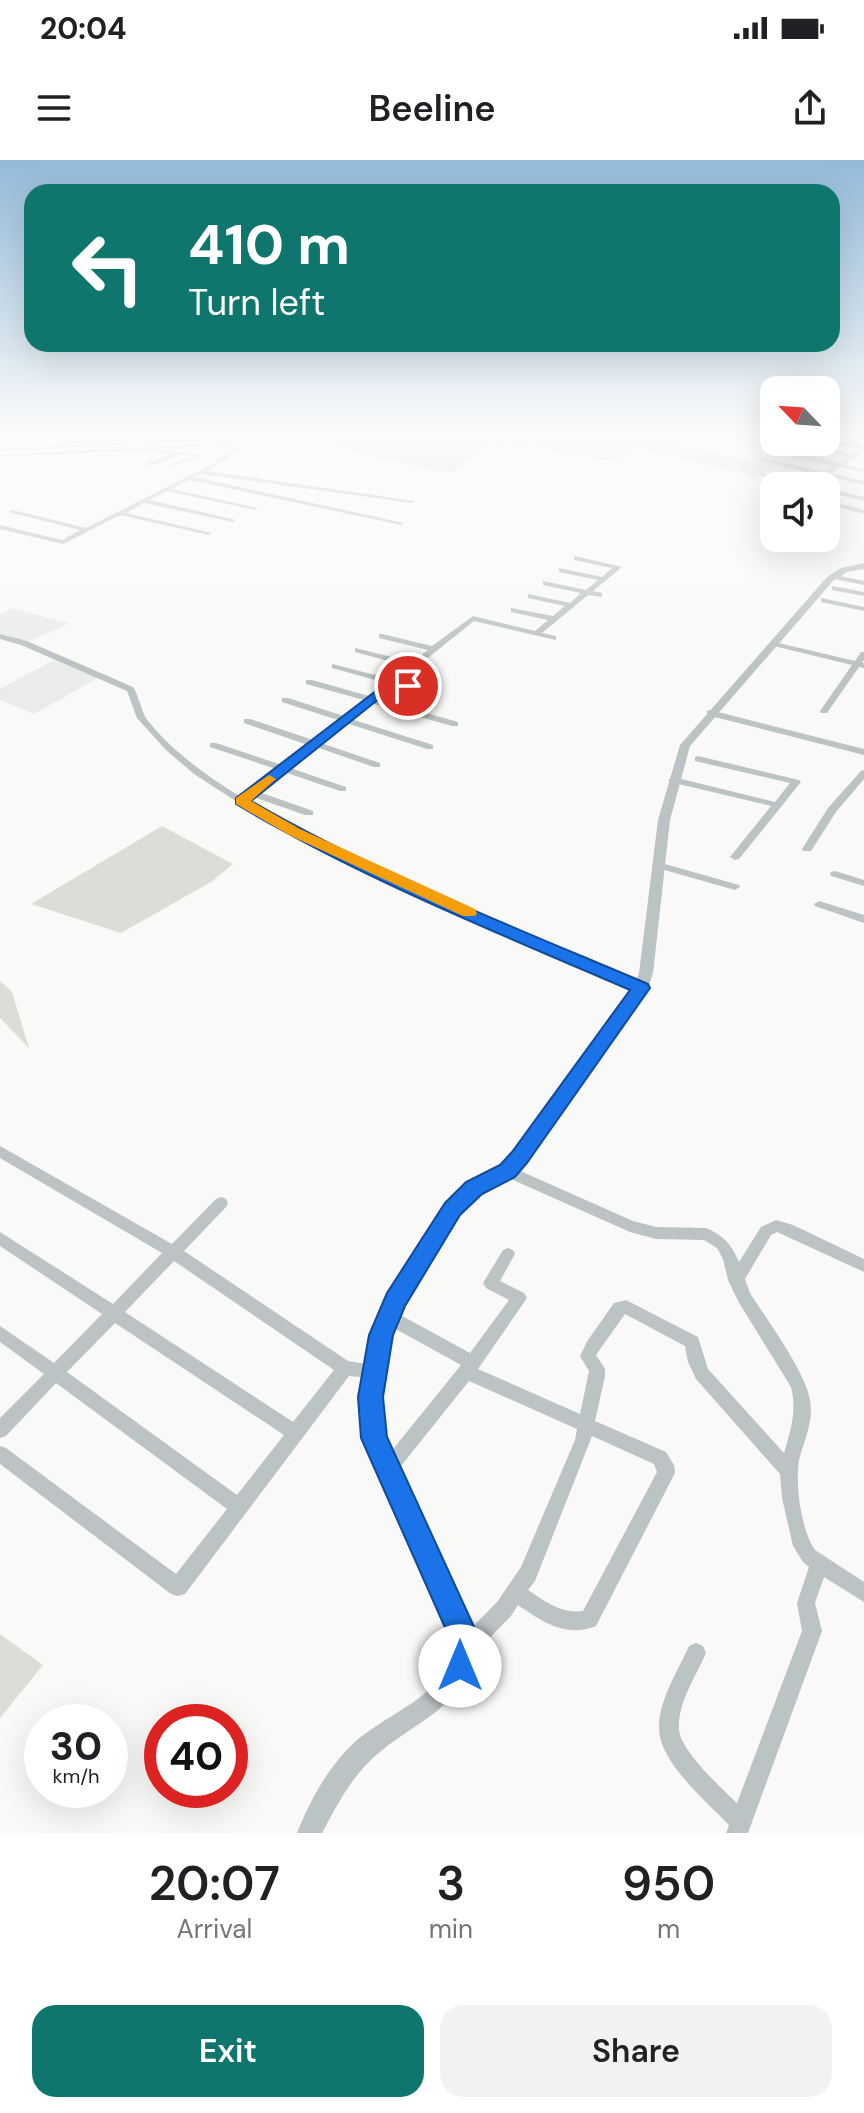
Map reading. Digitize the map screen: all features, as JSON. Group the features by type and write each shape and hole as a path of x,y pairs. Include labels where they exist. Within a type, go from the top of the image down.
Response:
{"street":[{"path":"0,527 63,542 127,509"},
{"path":"182,509 233,520"},
{"path":"336,509 401,523"},
{"path":"12,512 87,530"},
{"path":"119,513 209,533"},
{"path":"536,634 618,567 577,558"},
{"path":"309,1833 330,1794 355,1758 381,1735 435,1697 456,1677 463,1651 462,1631 374,1438 373,1371 381,1335 395,1301 453,1209 474,1188 507,1171 641,988 673,780 685,745 773,643 844,570 864,566"},
{"path":"562,570 603,579"},
{"path":"834,582 864,583"},
{"path":"834,582 864,594"},
{"path":"546,583 599,595"},
{"path":"531,596 570,605"},
{"path":"824,600 864,609"},
{"path":"514,610 554,619"},
{"path":"242,801 473,618 553,638"},
{"path":"0,636 24,643 130,689 143,721 174,752 242,801 295,832 523,938 641,988"},
{"path":"382,636 434,649"},
{"path":"773,643 861,665"},
{"path":"358,650 413,665"},
{"path":"824,711 861,665 864,654"},
{"path":"335,666 408,686"},
{"path":"309,682 455,724"},
{"path":"285,700 430,747"},
{"path":"710,713 864,752"},
{"path":"247,721 377,765"},
{"path":"213,745 343,789"},
{"path":"698,759 796,782 735,857"},
{"path":"807,849 864,773"},
{"path":"673,780 777,805"},
{"path":"850,788 864,792"},
{"path":"251,793 309,813"},
{"path":"658,865 735,887"},
{"path":"835,874 864,883"},
{"path":"819,904 864,919"},
{"path":"0,1151 173,1252 345,1368 373,1371"},
{"path":"507,1171 630,1226 656,1233 706,1234 722,1244 736,1280 803,1397 804,1424 789,1471 802,1546 820,1563 864,1593"},
{"path":"0,1430 221,1203"},
{"path":"736,1280 766,1231 776,1226 864,1266"},
{"path":"0,1238 295,1433"},
{"path":"387,1470 469,1368 519,1298 491,1283 508,1254"},
{"path":"463,1651 516,1593 528,1574 586,1427 597,1376 597,1369 588,1356 590,1349 607,1331 619,1308 626,1307 692,1342 702,1374 789,1471"},
{"path":"389,1317 469,1368 586,1427 660,1458 665,1465 666,1473 589,1619 576,1624 562,1622 516,1593"},
{"path":"0,1333 238,1506"},
{"path":"0,1454 178,1587 345,1368"},
{"path":"739,1828 812,1631 806,1603 820,1563"},
{"path":"696,1653 668,1732 675,1750 739,1828"}],"shaded area":[{"path":"11,608 70,623 28,642 0,634 0,615"},
{"path":"54,660 98,678 34,714 0,700 0,689"},
{"path":"162,826 233,864 211,882 121,933 31,904"},
{"path":"0,981 12,992 29,1048 0,1018"},
{"path":"0,1634 43,1665 0,1718"}],"slow traffic":[{"path":"269,779 242,801 295,832 469,913"}],"route":[{"path":"408,686 393,682 242,801 295,832 523,938 641,988 519,1157 507,1171 474,1188 453,1209 395,1301 381,1335 373,1367 371,1397 374,1438 462,1631 460,1666"}]}
